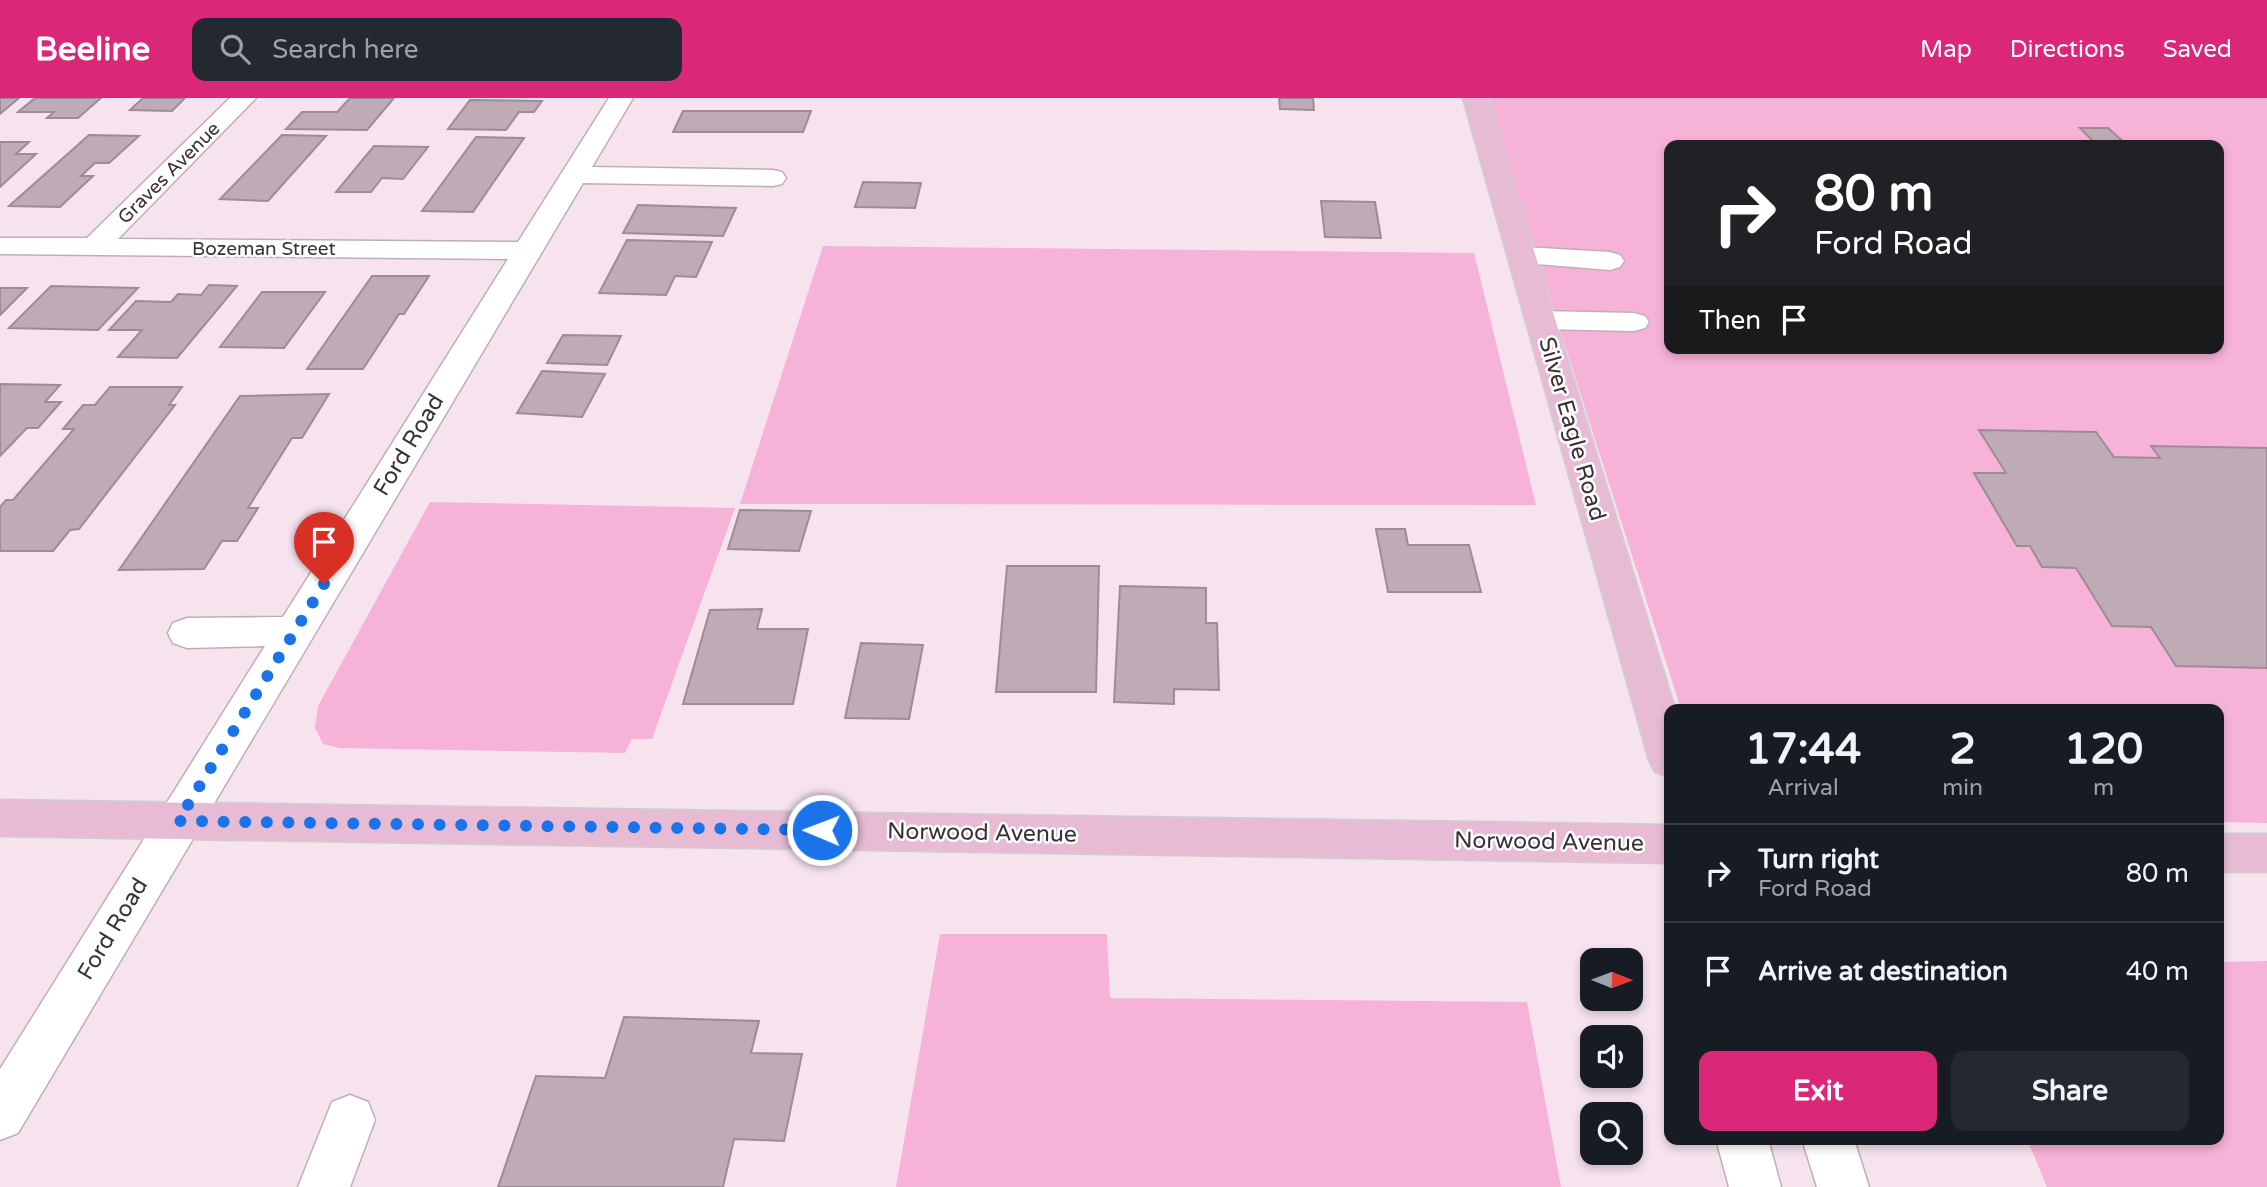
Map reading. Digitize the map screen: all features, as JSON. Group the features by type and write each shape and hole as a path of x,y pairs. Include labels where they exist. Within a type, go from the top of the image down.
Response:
{"main road":[{"name":"Silver Eagle Road","path":"1475,98 1664,740"},
{"name":"Norwood Avenue","path":"0,818 1664,844"},
{"path":"2224,853 2267,853"}],"street":[{"name":"Graves Avenue","path":"94,247 244,98"},
{"name":"Ford Road","path":"0,1115 621,98"},
{"path":"574,175 773,178"},
{"name":"Bozeman Street","path":"0,246 528,251"},
{"path":"1521,256 1610,261"},
{"path":"1540,320 1634,322"},
{"path":"187,633 295,631"},
{"path":"324,1187 350,1120"},
{"path":"1744,1145 1755,1187"},
{"path":"1830,1145 1843,1187"}],"shaded area":[{"path":"1486,98 2267,98 2267,823 2224,822 2224,704 1679,704"},
{"path":"823,246 1474,253 1536,505 740,504"},
{"path":"430,502 735,508 652,739 632,739 625,753 340,748 323,744 315,728 318,706"},
{"path":"940,934 1107,934 1110,998 1527,1002 1561,1187 896,1187"},
{"path":"2267,961 2267,1187 2047,1187 2030,1145 2224,1145 2224,962"}],"building":[{"path":"0,98 19,98 0,114"},
{"path":"35,98 101,98 78,118 47,118 54,112 18,112"},
{"path":"143,98 185,98 172,111 130,110"},
{"path":"350,98 394,98 367,130 286,129 302,112 337,112"},
{"path":"1279,98 1313,98 1314,110 1280,109"},
{"path":"470,100 542,101 534,112 519,112 506,130 448,129"},
{"path":"683,111 811,111 803,132 673,132"},
{"path":"2080,128 2108,128 2121,140 2092,140"},
{"path":"89,135 139,136 109,163 95,163 81,176 93,176 60,207 9,206"},
{"path":"282,135 326,136 268,201 220,199"},
{"path":"476,137 524,138 473,212 422,211"},
{"path":"0,142 29,142 16,154 36,154 0,187"},
{"path":"374,146 428,147 403,179 382,178 371,192 336,192"},
{"path":"863,182 921,183 915,208 855,207"},
{"path":"1321,201 1375,202 1381,238 1325,237"},
{"path":"638,205 736,208 723,236 623,233"},
{"path":"627,240 712,242 696,277 675,276 666,295 599,293"},
{"path":"372,276 429,276 404,314 399,314 363,369 307,369"},
{"path":"209,285 237,286 177,358 118,357 142,330 109,330 136,301 171,302 178,294 201,295"},
{"path":"51,286 138,288 98,330 9,328"},
{"path":"0,288 27,288 0,315"},
{"path":"262,292 325,292 284,348 220,347"},
{"path":"563,335 621,336 607,365 547,363"},
{"path":"542,371 605,374 582,417 517,413"},
{"path":"0,384 60,385 45,402 61,402 38,428 27,428 0,456"},
{"path":"110,387 182,387 169,405 175,405 79,529 70,530 53,551 0,551 0,507 6,500 13,500 74,429 63,429 83,405 95,405"},
{"path":"329,394 302,438 292,438 248,508 258,508 237,541 222,541 204,569 119,570 240,396"},
{"path":"1979,430 2096,432 2114,457 2160,458 2151,446 2267,448 2267,668 2176,666 2151,627 2112,626 2076,568 2042,567 2030,546 2017,546 1974,473 2006,473"},
{"path":"740,510 811,511 799,551 728,549"},
{"path":"1376,529 1405,529 1408,545 1469,545 1481,592 1388,592"},
{"path":"1007,566 1099,566 1096,692 996,692"},
{"path":"1120,586 1206,588 1206,623 1217,623 1219,690 1174,689 1174,704 1114,702"},
{"path":"762,609 757,629 808,629 793,704 683,704 710,610"},
{"path":"861,643 923,645 909,719 845,718"},
{"path":"624,1017 759,1021 751,1053 802,1054 784,1141 734,1139 723,1187 498,1187 536,1076 605,1078"}],"route":[{"path":"324,584 178,821 822,830"}]}
